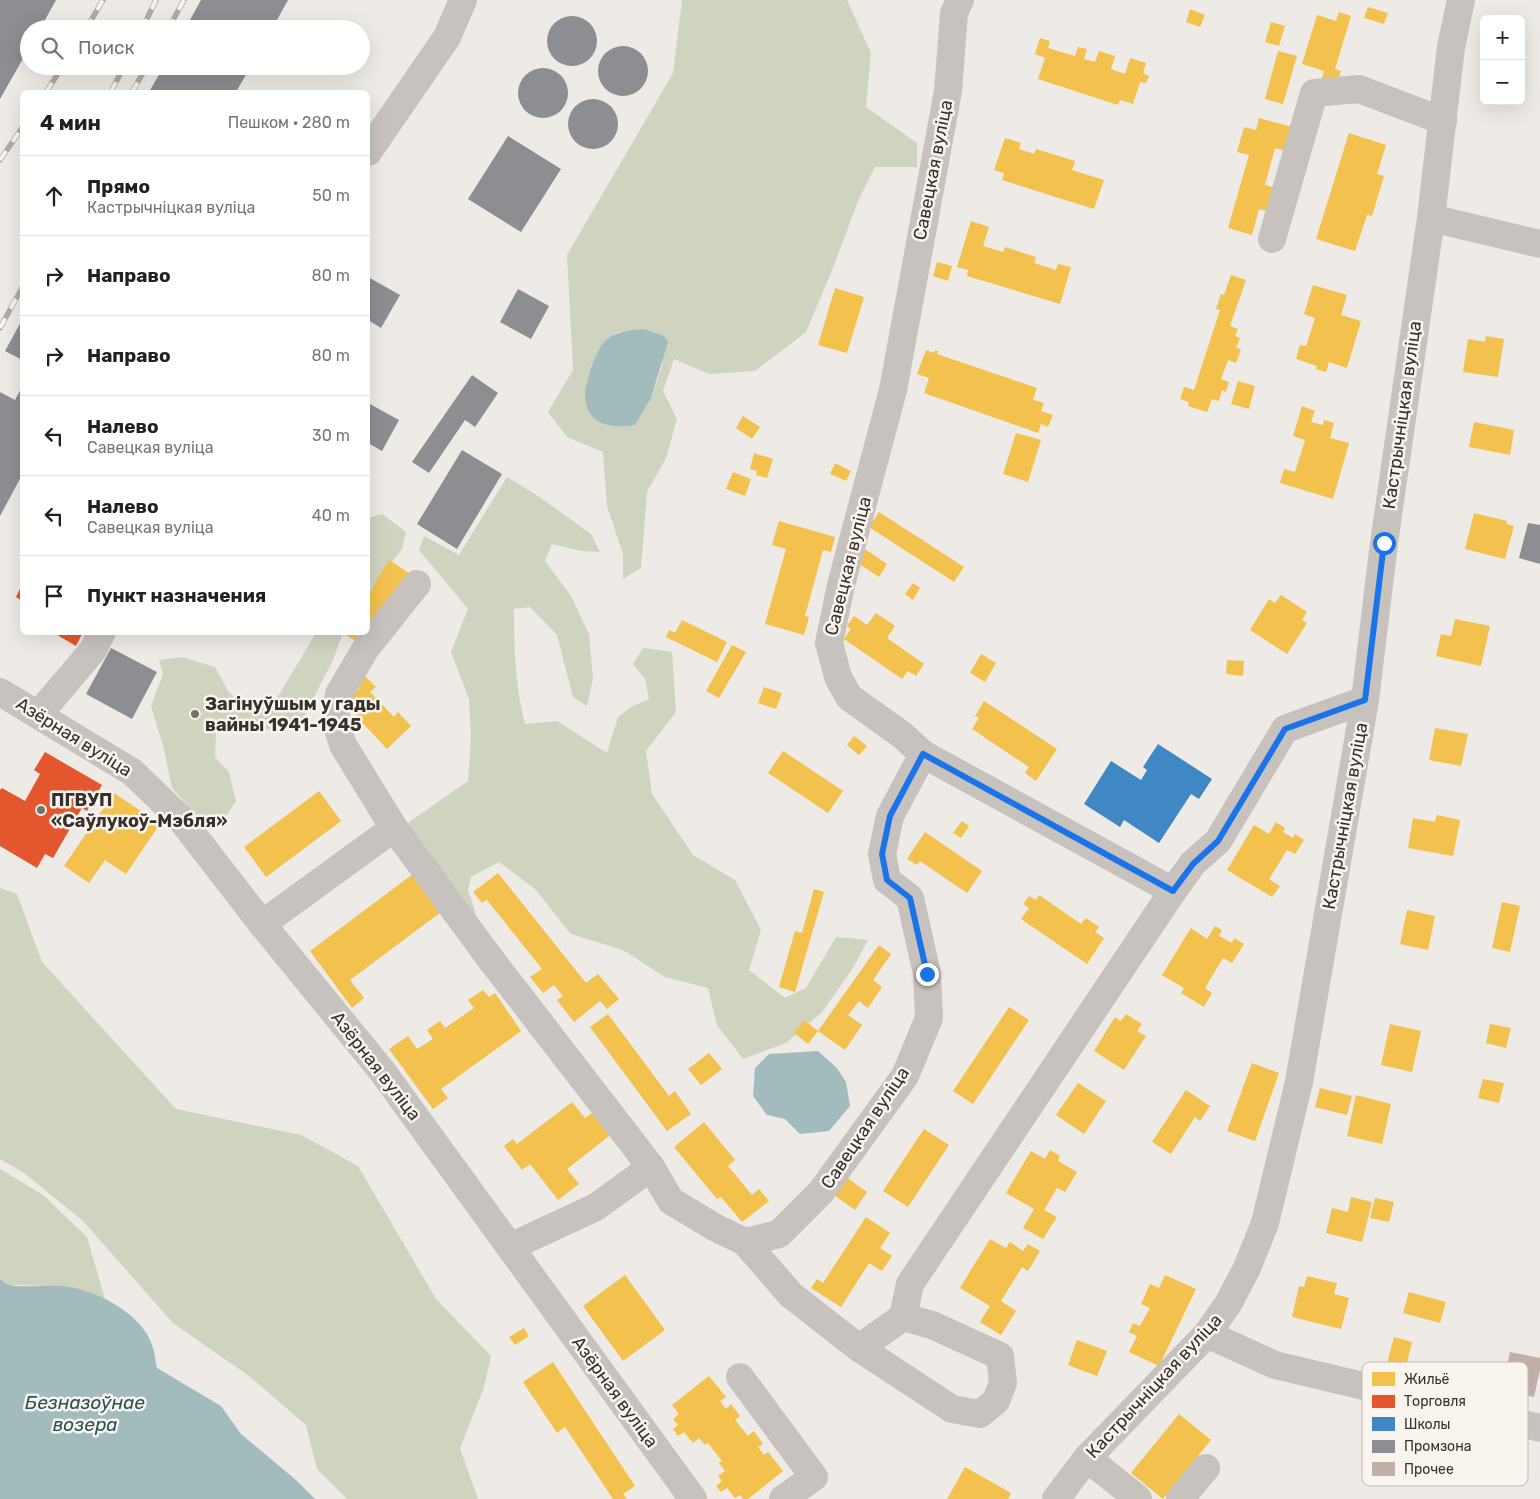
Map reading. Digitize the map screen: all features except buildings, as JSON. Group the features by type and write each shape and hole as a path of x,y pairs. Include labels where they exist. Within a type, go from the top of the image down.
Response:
{"street":[{"path":"370,149 447,37 463,0"},
{"name":"Савецкая вуліца","path":"745,1242 778,1234 821,1192 905,1076 929,1018 927,974 910,898 887,880 882,854 890,816 923,754 902,735 849,696 838,677 829,643 841,585 893,390 948,91 954,13 960,0"},
{"name":"Кастрычніцкая вуліца","path":"1056,1499 1088,1458 1207,1334 1228,1304 1247,1268 1265,1223 1299,1082 1365,700 1384,543 1431,218 1451,47 1462,0"},
{"path":"1272,240 1314,93 1359,89 1442,121"},
{"path":"1431,218 1540,244"},
{"path":"417,584 366,648 339,694 335,718 342,746 394,828 489,957 651,1167 671,1201 716,1228 745,1242 791,1296 859,1348 952,1409 980,1414 996,1401 1003,1383 1000,1356 932,1325 903,1317"},
{"path":"38,715 93,650 100,635"},
{"name":"Азёрная вуліца","path":"0,692 132,772 180,818 262,924 382,1071 692,1499"},
{"path":"859,1348 903,1317 910,1284 1173,891 1193,864 1218,841 1285,729 1365,700"},
{"path":"923,754 1173,891"},
{"path":"262,924 394,828"},
{"path":"510,1246 596,1207 651,1167"},
{"path":"1207,1334 1275,1365 1362,1386"},
{"path":"740,1377 814,1476 783,1499"},
{"path":"1088,1458 1138,1499"},
{"path":"1180,1499 1206,1468"}],"green space":[{"path":"682,0 847,0 871,53 866,107 917,143 917,167 875,167 858,201 806,332 755,371 709,374 674,359 663,391 677,419 666,458 647,492 641,568 623,579 623,554 607,506 603,452 567,437 548,412 573,370 567,255 673,73","holes":["620,331 663,363 651,398 635,425 592,364 605,340"]},
{"path":"507,477 538,496 591,534 600,552 581,551 552,544 545,561 571,596 589,634 593,678 587,706 573,697 557,635 530,607 514,609 517,682 525,724 557,721 607,753 618,717 631,707 649,699 645,679 633,664 643,648 672,652 676,712 646,751 652,794 693,855 735,880 761,930 749,970 785,998 806,988 836,937 868,940 853,968 822,1012 786,1043 743,1059 717,1025 708,988 665,977 623,950 571,934 535,889 499,862 471,877 468,890 476,914 448,897 410,838 409,822 468,781 471,738 469,699 451,652 468,609 419,550 424,536 459,555"},
{"path":"382,514 406,532 402,549 370,590 370,517"},
{"path":"315,635 342,635 332,662 298,728 216,732 215,757 229,772 236,801 226,816 200,820 172,788 164,749 151,706 163,674 159,660 181,657 215,667 229,693 253,709 277,698"},
{"path":"0,888 17,894 42,962 176,1109 301,1135 358,1166 436,1299 491,1356 484,1387 460,1448 478,1499 347,1499 317,1469 306,1425 249,1376 173,1323 82,1220 24,1173 0,1159"},
{"path":"0,1169 43,1195 87,1237 105,1299 83,1290 61,1286 9,1285 0,1279"}],"water":[{"path":"644,329 664,336 668,342 651,398 635,425 617,426 601,423 590,413 586,405 585,395 588,378 597,354 604,342 611,336 625,331"},
{"path":"818,1051 837,1068 846,1082 850,1106 829,1131 800,1134 785,1119 767,1115 753,1096 755,1068 769,1054"},
{"name":"Безназоўнае возера","path":"0,1279 14,1286 55,1286 86,1291 101,1297 127,1313 138,1322 146,1333 153,1348 157,1368 221,1406 241,1434 296,1480 315,1499 0,1499"}],"railway":[{"path":"91,20 103,0"},
{"path":"146,20 156,0"},
{"path":"173,20 184,0"},
{"path":"47,90 57,75"},
{"path":"112,90 120,75"},
{"path":"133,90 142,75"},
{"path":"0,160 20,131"},
{"path":"0,328 20,292"}],"place":[{"name":"Загінуўшым у гады вайны 1941-1945","path":"195,714"},
{"name":"ПГВУП «Саўлукоў-Мэбля»","path":"41,810"}],"route":[{"path":"927,974 910,898 887,880 882,854 890,816 923,754 1173,891 1193,864 1218,841 1285,729 1365,700 1384,543"}]}
